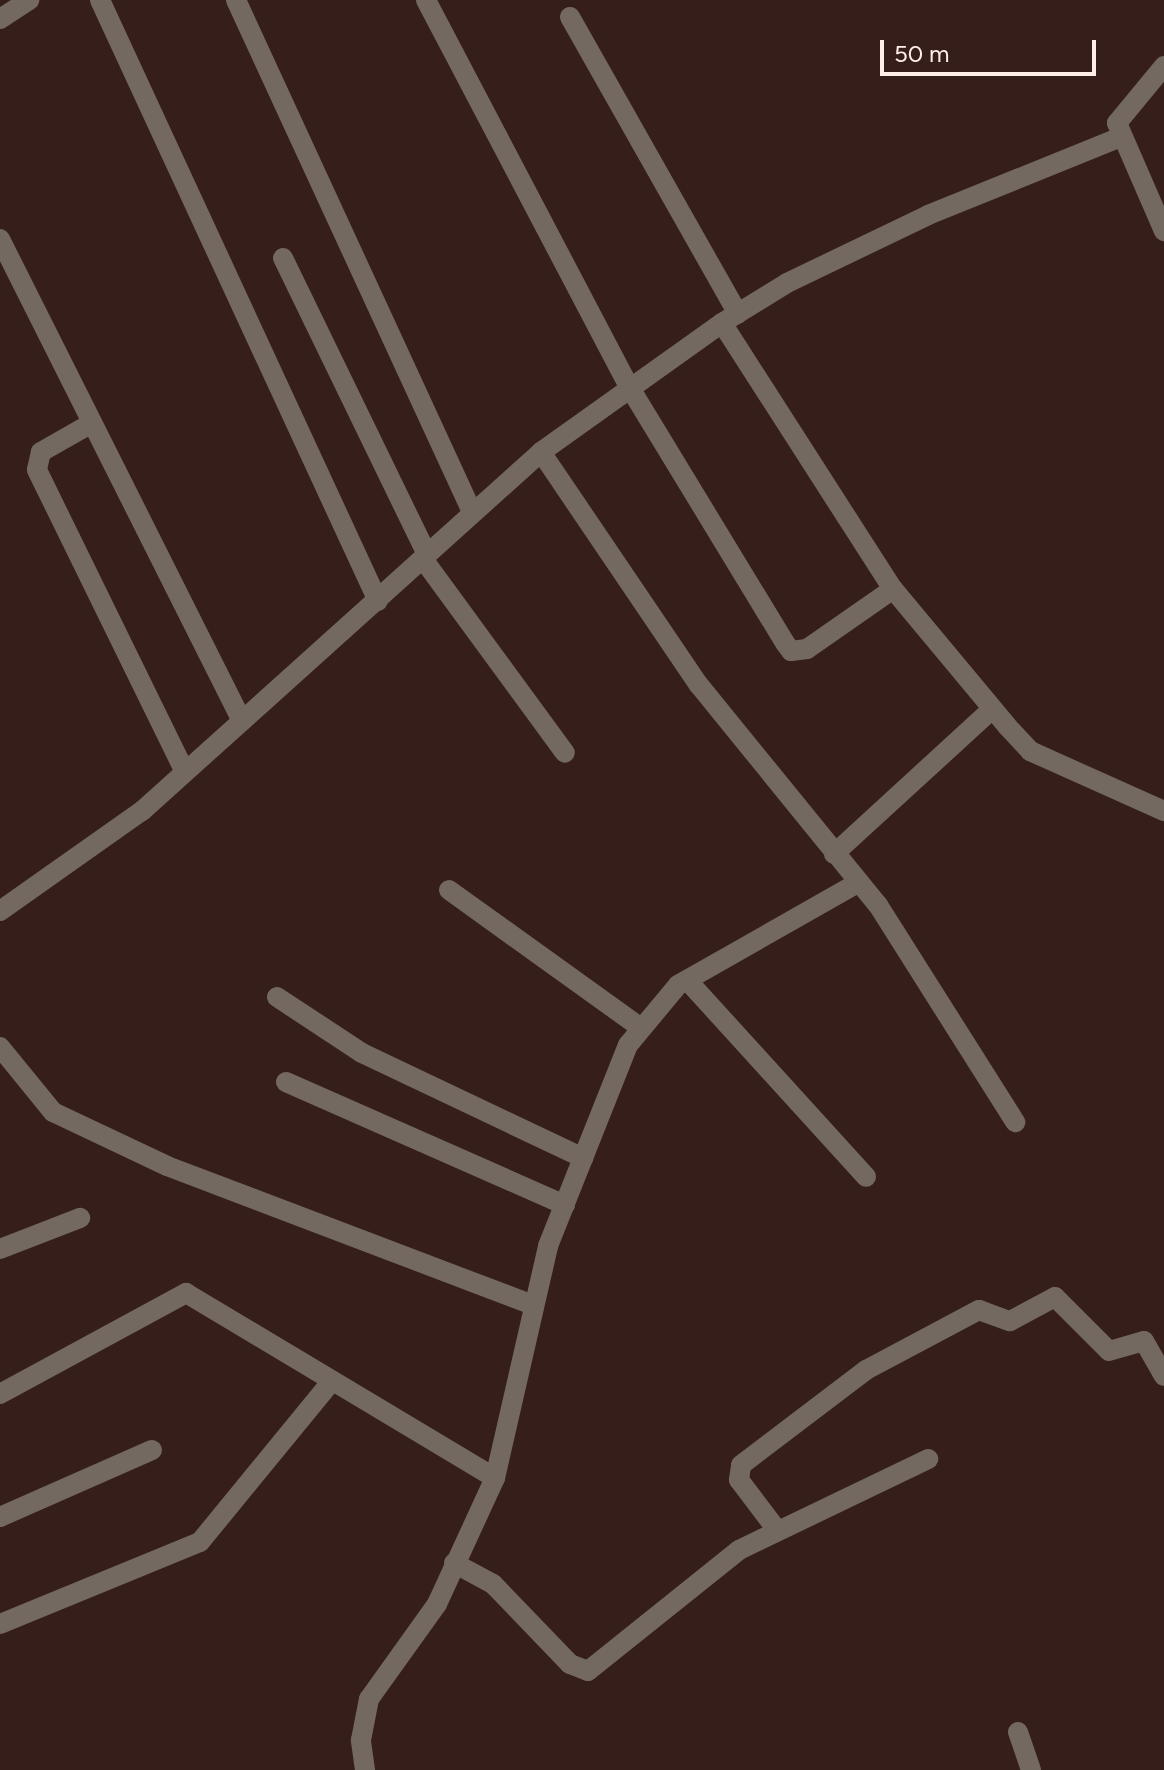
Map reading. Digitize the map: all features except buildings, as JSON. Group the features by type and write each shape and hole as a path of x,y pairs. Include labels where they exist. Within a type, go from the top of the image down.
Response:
{"street":[{"path":"0,19 29,0"},
{"path":"100,0 378,601"},
{"path":"236,0 472,512"},
{"path":"426,0 630,388 791,651 807,649 893,589"},
{"path":"570,17 730,319 893,589 1030,751 1164,811"},
{"path":"1164,66 1124,107 1119,138 1158,208 1164,231"},
{"path":"0,911 92,849 185,772 541,452 630,388 730,319 928,215 1119,138"},
{"path":"0,239 242,721"},
{"path":"283,258 425,556 565,753"},
{"path":"92,423 41,452 37,470 185,772"},
{"path":"541,452 699,685 859,882 1015,1122"},
{"path":"834,854 992,709"},
{"path":"365,1770 361,1740 369,1699 437,1604 495,1478 533,1305 565,1205 640,1027 687,980 859,882"},
{"path":"449,890 640,1027"},
{"path":"687,980 866,1177"},
{"path":"277,997 362,1053 583,1158"},
{"path":"0,1047 53,1112 167,1166 533,1305"},
{"path":"286,1082 565,1205"},
{"path":"0,1249 80,1218"},
{"path":"0,1394 186,1293 495,1478"},
{"path":"777,1530 739,1480 741,1465 829,1395 971,1314 1010,1321 1055,1297 1109,1351 1144,1341 1164,1376"},
{"path":"0,1624 200,1542 331,1382"},
{"path":"0,1517 152,1450"},
{"path":"454,1563 493,1584 570,1664 588,1671 721,1564 777,1530 928,1459"},
{"path":"1018,1732 1031,1770"}]}
